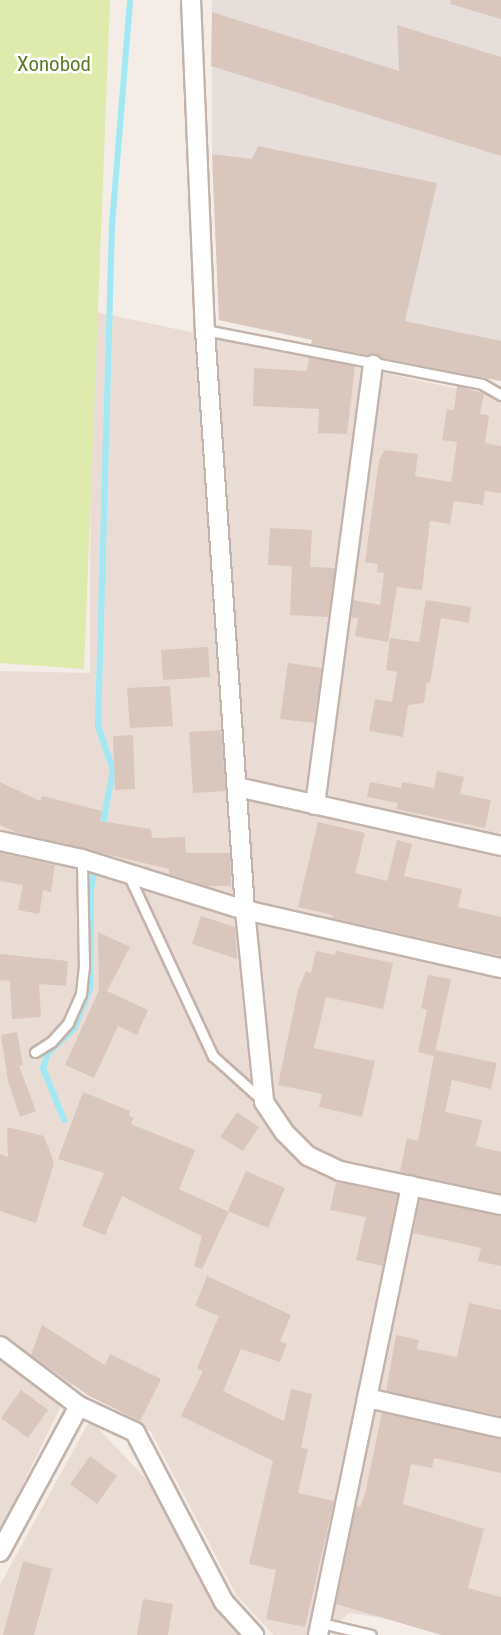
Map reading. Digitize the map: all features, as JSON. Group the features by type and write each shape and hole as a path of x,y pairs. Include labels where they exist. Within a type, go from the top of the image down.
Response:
{"street":[{"path":"191,0 205,330 245,910 264,1102 284,1132 308,1156 340,1170 501,1205"},
{"path":"315,805 373,365"},
{"path":"237,788 500,842"},
{"path":"0,841 91,862 245,910 501,968"},
{"path":"320,1629 411,1186"},
{"path":"0,1346 79,1406 135,1432 224,1602 254,1635"},
{"path":"367,1398 501,1428"},
{"path":"0,1552 79,1406"}],"lane":[{"path":"205,330 373,365 482,384 501,395"},
{"path":"35,1052 51,1042 68,1023 81,994 91,862"},
{"path":"128,874 213,1056 264,1102"},
{"path":"320,1629 371,1635"}],"shaded area":[{"path":"212,0 501,0 501,381 219,320 212,154"},
{"path":"91,311 501,398 501,1635 349,1613 327,1635 274,1635 237,1596 151,1432 73,1381 0,1531 0,671 90,673"},
{"path":"90,1420 150,1483 231,1624 244,1635 0,1635 0,1585"}],"green space":[{"name":"Xonobod","path":"0,0 110,0 84,669 0,663"}],"building":[{"path":"451,0 501,0 501,19 450,4"},
{"path":"212,12 399,71 397,25 501,57 501,156 211,66"},
{"path":"258,146 437,183 405,321 501,341 501,381 311,344 312,340 219,320 212,154 252,159"},
{"path":"309,357 355,366 347,434 318,433 319,409 253,406 254,368 307,371"},
{"path":"457,386 484,393 480,414 489,415 485,443 501,446 501,493 485,491 483,505 454,501 450,524 430,521 422,590 397,587 388,642 355,636 358,618 351,618 353,600 380,605 384,573 377,572 378,564 365,562 379,460 385,450 418,454 415,476 451,482 457,442 442,440 447,409 454,410"},
{"path":"270,528 312,530 310,567 335,568 328,617 290,615 292,566 268,565"},
{"path":"426,600 471,607 469,623 441,618 430,683 427,682 424,703 408,705 403,737 369,731 375,699 392,702 397,672 386,670 390,638 419,642"},
{"path":"208,647 210,677 163,680 161,650"},
{"path":"288,663 322,668 314,723 280,719"},
{"path":"170,686 173,726 130,728 127,688"},
{"path":"221,730 226,791 193,793 189,732"},
{"path":"133,735 135,789 115,790 113,736"},
{"path":"437,771 464,777 460,794 491,800 485,828 396,809 398,803 367,797 370,782 401,788 402,782 434,788"},
{"path":"0,782 40,801 42,796 102,811 100,821 151,829 152,838 185,837 186,853 230,853 231,886 207,886 169,874 169,869 18,833 0,825"},
{"path":"318,822 365,833 355,873 387,881 397,840 412,844 404,876 462,889 458,907 501,917 501,956 332,918 333,915 298,907"},
{"path":"0,853 55,865 51,892 43,890 39,914 18,910 23,885 0,881"},
{"path":"201,916 235,927 237,959 192,944"},
{"path":"98,932 130,947 107,991 148,1010 137,1035 118,1026 94,1078 65,1065 99,990"},
{"path":"316,951 335,955 336,951 393,963 383,1009 326,997 314,1048 375,1061 362,1117 319,1107 322,1094 278,1085 298,990 306,971 311,973"},
{"path":"0,954 68,961 66,986 39,984 41,1017 12,1019 10,981 0,980"},
{"path":"428,975 451,979 434,1056 418,1052 427,1010 421,1008"},
{"path":"17,1032 23,1065 19,1066 36,1111 20,1117 8,1081 1,1035"},
{"path":"435,1050 497,1063 491,1089 452,1080 445,1112 482,1120 476,1146 501,1152 501,1194 400,1172 407,1138 418,1141"},
{"path":"83,1092 130,1111 129,1115 134,1118 131,1124 195,1150 179,1189 229,1212 202,1269 194,1266 202,1236 122,1196 105,1235 82,1226 104,1173 58,1159"},
{"path":"237,1112 259,1127 243,1151 220,1137"},
{"path":"7,1127 44,1136 54,1163 36,1223 0,1211 0,1154 8,1157"},
{"path":"246,1171 285,1188 268,1228 228,1211"},
{"path":"336,1182 398,1195 383,1266 356,1260 366,1217 330,1210"},
{"path":"420,1199 501,1216 501,1266 478,1261 481,1248 413,1233"},
{"path":"207,1276 291,1315 280,1341 287,1344 280,1362 241,1349 223,1391 284,1421 291,1389 312,1394 301,1448 308,1449 298,1493 334,1501 305,1627 266,1619 276,1570 249,1564 273,1461 181,1416 203,1371 197,1368 219,1316 195,1306"},
{"path":"469,1303 501,1310 501,1416 386,1391 396,1335 419,1340 417,1349 457,1357"},
{"path":"42,1325 105,1365 110,1354 161,1379 140,1421 89,1396 31,1355"},
{"path":"21,1390 48,1410 28,1438 1,1418"},
{"path":"382,1413 501,1439 501,1473 434,1458 432,1468 411,1464 403,1504 484,1529 468,1588 501,1597 501,1635 441,1635 336,1604 356,1506 360,1507 365,1494"},
{"path":"90,1456 117,1476 97,1504 70,1484"},
{"path":"23,1561 52,1569 34,1635 3,1635"},
{"path":"143,1599 173,1604 168,1635 137,1635"}],"waterway":[{"path":"102,829 113,770 98,726 112,225 130,0"},
{"path":"64,1120 43,1068 48,1053 74,1029 90,988 91,890 99,845"}]}
